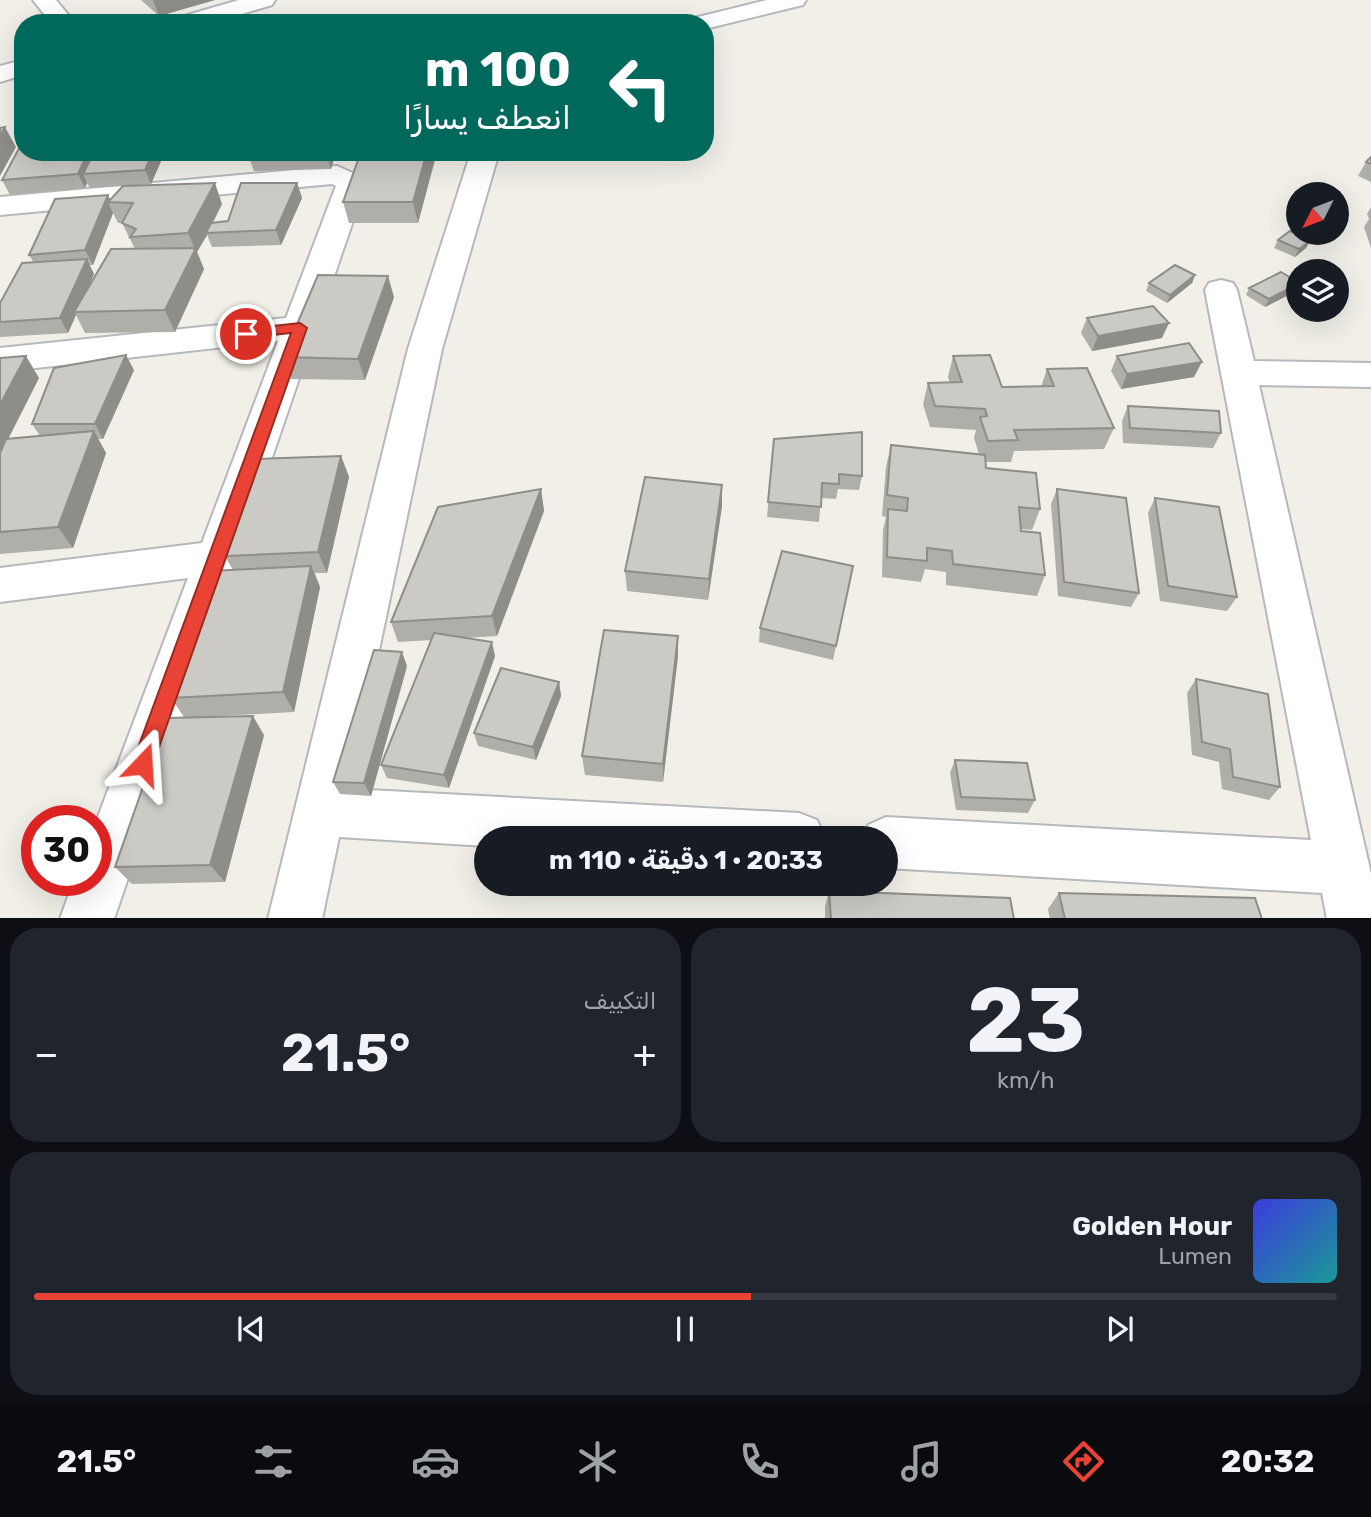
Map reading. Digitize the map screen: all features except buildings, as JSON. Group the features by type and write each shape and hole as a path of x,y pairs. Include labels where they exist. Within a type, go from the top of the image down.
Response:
{"street":[{"path":"44,0 56,14"},
{"path":"216,14 264,0"},
{"path":"714,20 795,0"},
{"path":"295,918 425,349 482,161"},
{"path":"0,206 344,176 352,183 87,918"},
{"path":"1222,290 1354,918"},
{"path":"0,360 300,328"},
{"path":"1239,373 1371,375"},
{"path":"0,585 217,558"},
{"path":"321,812 578,826"},
{"path":"898,844 1343,868"}],"route":[{"path":"143,764 300,328 246,334"}]}
